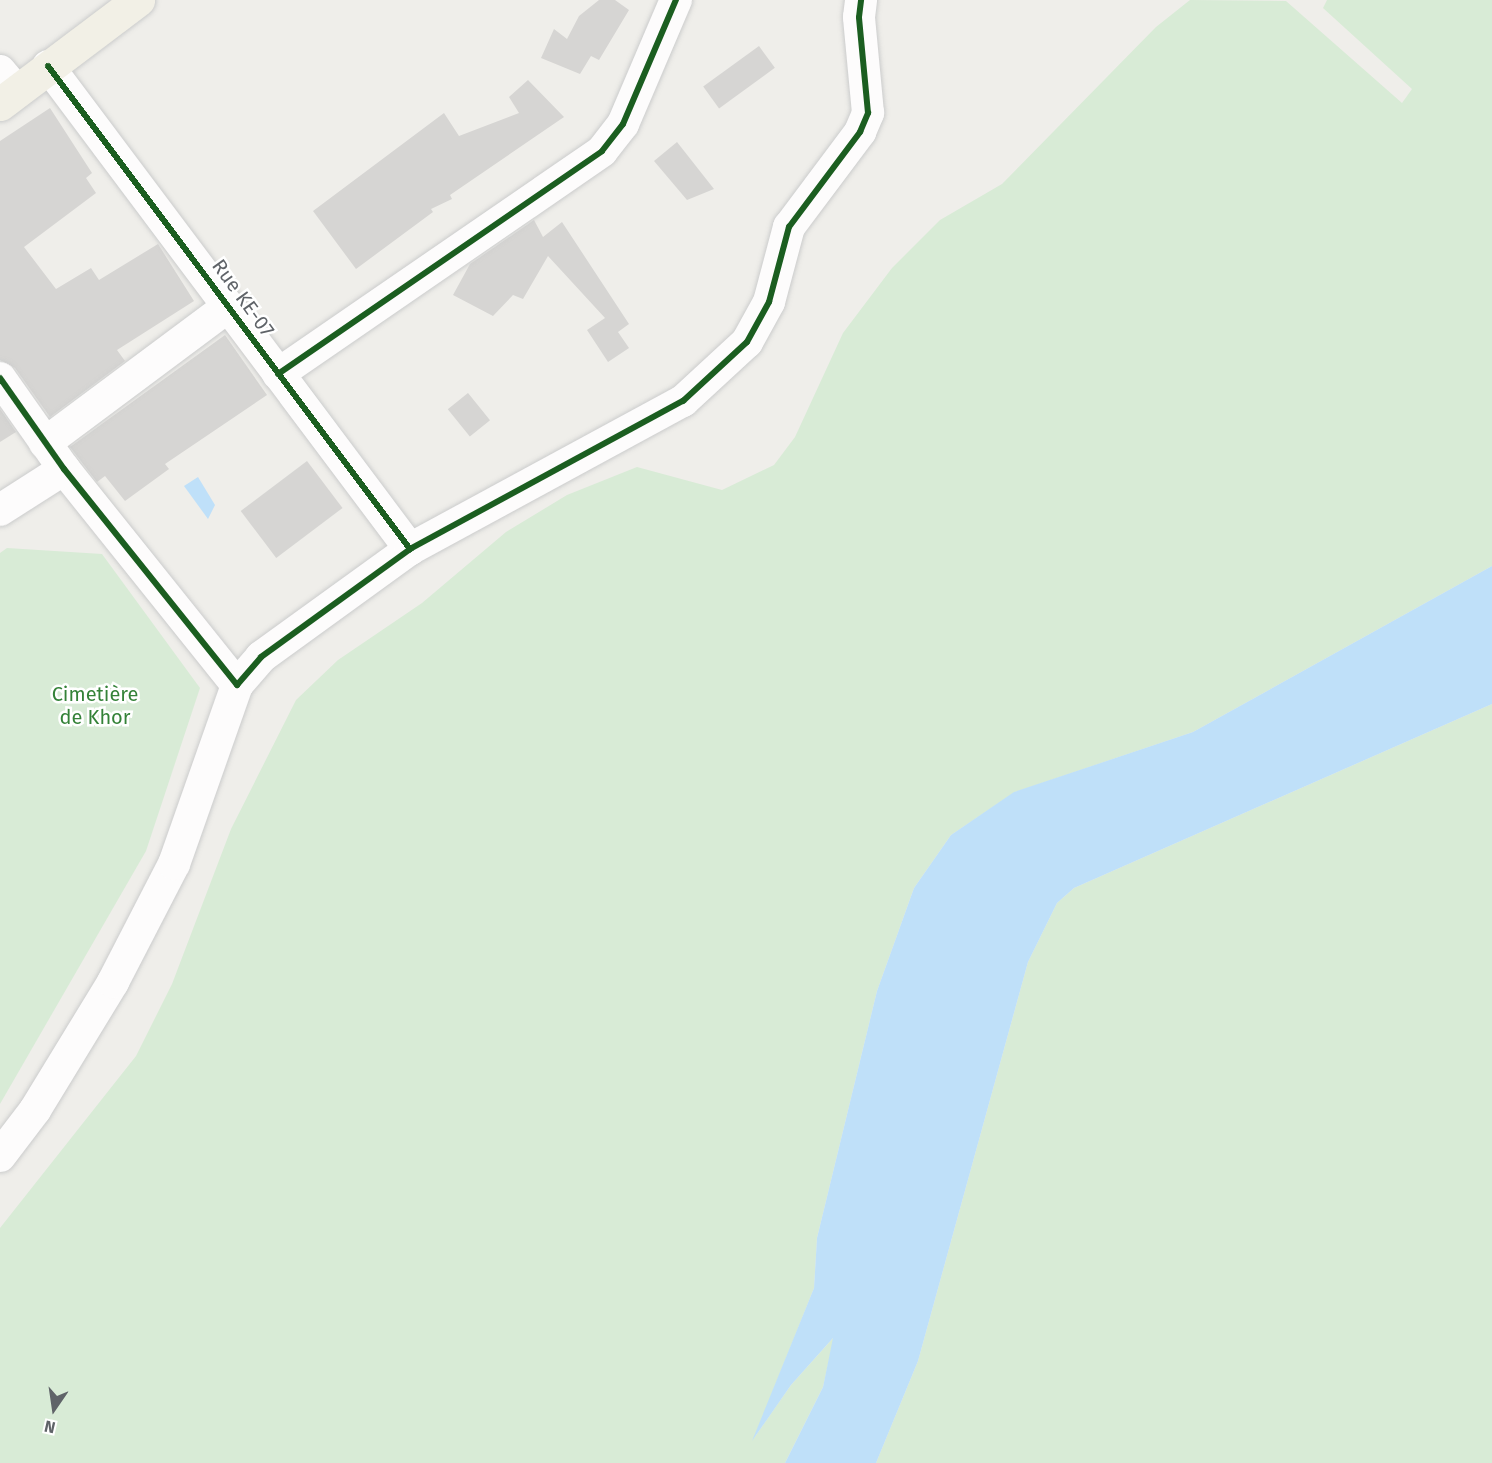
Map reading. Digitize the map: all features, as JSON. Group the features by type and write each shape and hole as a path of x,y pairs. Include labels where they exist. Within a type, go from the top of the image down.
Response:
{"highway":[{"path":"6,89 48,66 138,0"}],"street":[{"path":"0,1156 35,1110 113,982 174,864 237,685 261,657 410,549 683,401 747,342 769,302 789,227 860,132 868,113 859,17 861,0"},
{"path":"278,374 602,151 622,124 667,5"},
{"name":"Rue KE-07","path":"48,66 410,549"},
{"path":"45,443 229,306"},
{"path":"0,378 64,469 237,685"},
{"path":"0,510 64,469"}],"green space":[{"path":"1190,0 1286,1 1402,103 1412,89 1323,8 1327,0 1492,0 1492,566 1193,732 1015,792 951,835 914,888 877,991 817,1238 814,1288 754,1438 791,1385 834,1337 823,1387 785,1463 0,1463 0,1228 136,1056 172,984 231,829 296,700 338,660 422,603 506,532 567,495 637,467 722,490 774,465 795,437 843,333 892,268 940,220 1002,184 1156,27"},
{"name":"Cimetière de Khor","path":"7,548 102,554 200,688 146,851 0,1104 0,553"},
{"path":"1492,704 1492,1463 876,1463 918,1361 1028,962 1057,903 1074,888"}],"water":[{"path":"198,477 215,505 208,519 184,486"},
{"path":"1492,566 1492,704 1074,888 1057,903 1028,962 918,1361 876,1463 785,1463 823,1387 833,1338 791,1385 752,1441 814,1288 817,1238 877,991 914,888 951,835 1014,792 1193,732"}],"building":[{"path":"599,0 615,0 629,10 599,60 591,56 580,74 541,58 554,29 567,39 579,16"},
{"path":"759,46 775,68 719,108 703,87"},
{"path":"528,80 564,117 450,195 452,199 431,209 433,212 356,269 313,211 444,113 459,136 519,113 509,97"},
{"path":"50,108 92,173 86,178 96,193 24,247 56,289 91,268 99,280 158,244 194,301 117,350 125,361 50,417 15,368 0,360 0,141"},
{"path":"677,142 714,189 687,200 654,161"},
{"path":"534,220 543,237 562,222 629,324 618,332 629,348 608,362 587,330 605,318 548,256 523,299 513,295 493,316 453,295 470,264"},
{"path":"225,335 267,395 165,464 169,469 125,501 105,476 97,482 70,447"},
{"path":"468,393 490,420 470,437 448,409"},
{"path":"0,409 16,432 0,442"},
{"path":"307,461 343,508 276,558 241,511"}],"cycle path":[{"path":"278,374 602,151 623,124 676,0"},
{"path":"0,378 64,469 237,685 261,657 410,549 683,401 747,342 769,302 789,227 860,132 868,113 859,17 861,0"},
{"path":"48,66 410,549"}]}
